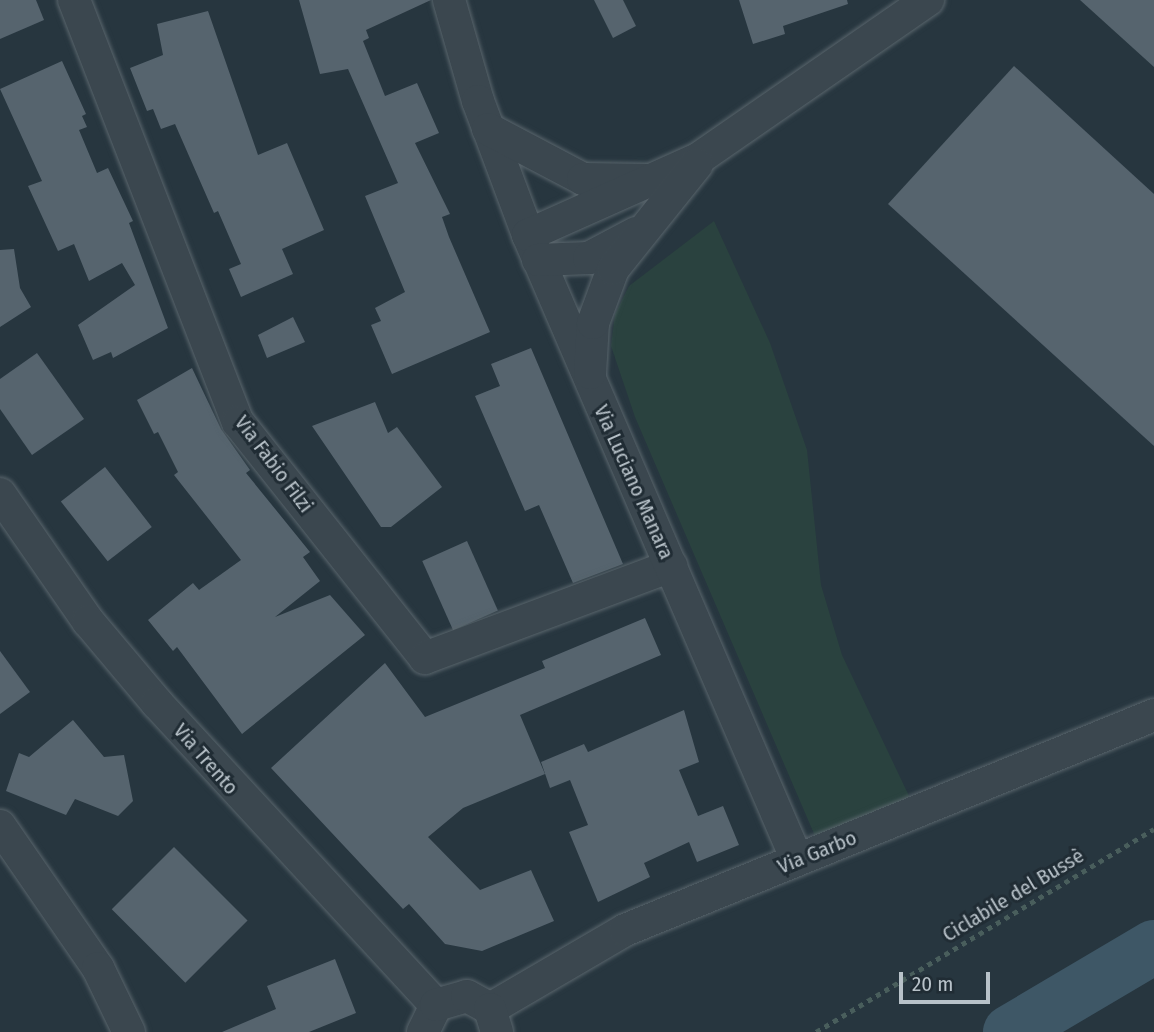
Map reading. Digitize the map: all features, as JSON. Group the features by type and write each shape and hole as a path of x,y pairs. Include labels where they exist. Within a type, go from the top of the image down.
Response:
{"street":[{"name":"Via Fabio Filzi","path":"74,0 238,422 425,658 671,566"},
{"name":"Via Luciano Manara","path":"430,0 483,115 533,247 589,380 797,860"},
{"name":"Via Luciano Manara","path":"449,0 483,115"},
{"path":"533,247 705,155 928,0"},
{"path":"483,115 583,179 655,180"},
{"path":"589,380 593,323 613,269 705,155"},
{"path":"533,247 589,258 646,228"},
{"name":"Via Trento","path":"0,494 88,621 429,1018"},
{"name":"Via Garbo","path":"494,1021 625,930 1154,715"},
{"path":"0,826 97,968 129,1032"},
{"path":"429,1018 467,996 494,1021"}],"path":[{"name":"Ciclabile del Bussè","path":"816,1032 1154,829"}],"green space":[{"path":"714,221 770,343 807,450 821,585 842,655 910,798 815,836 635,417 611,346 615,314 629,286"}],"building":[{"path":"0,0 36,0 44,20 0,39"},
{"path":"299,0 431,0 366,30 369,38 363,41 385,96 417,83 439,133 415,143 450,214 442,217 490,332 392,374 371,325 381,321 375,308 405,292 365,196 398,183 348,69 320,74"},
{"path":"594,0 623,0 636,26 613,38"},
{"path":"739,0 847,0 848,4 783,26 785,34 753,44"},
{"path":"1080,0 1154,0 1154,67"},
{"path":"208,11 258,155 287,143 324,230 282,249 293,274 241,297 229,269 241,264 218,211 214,213 175,124 161,129 153,109 147,111 130,68 163,55 157,24"},
{"path":"62,61 86,114 82,116 87,127 79,130 97,173 108,168 133,221 129,223 168,328 113,358 111,352 93,360 78,325 135,285 122,263 89,281 74,244 58,251 28,186 42,181 0,89"},
{"path":"1014,66 1154,194 1154,446 888,204"},
{"path":"14,249 20,288 31,307 0,327 0,250"},
{"path":"293,317 305,342 267,358 258,335"},
{"path":"531,348 623,564 573,583 539,505 525,511 475,396 500,386 491,364"},
{"path":"37,353 84,419 32,455 0,409 0,379"},
{"path":"192,368 221,429 250,470 246,473 310,552 303,557 320,581 275,617 330,595 365,635 242,734 177,647 173,651 148,620 193,583 199,590 241,560 174,475 178,472 158,432 154,434 137,400"},
{"path":"375,402 388,433 397,427 442,487 391,527 381,527 312,426"},
{"path":"105,467 152,527 108,561 61,501"},
{"path":"467,541 498,610 453,630 422,561"},
{"path":"645,618 661,655 520,715 545,774 463,808 428,837 480,890 531,870 554,921 482,951 445,944 409,904 403,909 271,768 385,663 425,717 545,668 542,661"},
{"path":"0,651 30,692 0,714"},
{"path":"684,710 699,762 679,770 698,816 723,806 739,845 697,862 689,842 644,863 650,877 598,902 569,832 588,825 570,780 550,788 541,762 584,744 588,752"},
{"path":"73,720 104,757 124,755 133,801 118,816 75,799 66,815 6,791 19,753 29,757"},
{"path":"174,847 248,921 185,983 112,909"},
{"path":"335,959 356,1013 309,1032 222,1032 276,1009 267,986"}],"waterway":[{"path":"1010,1032 1154,947"}]}
